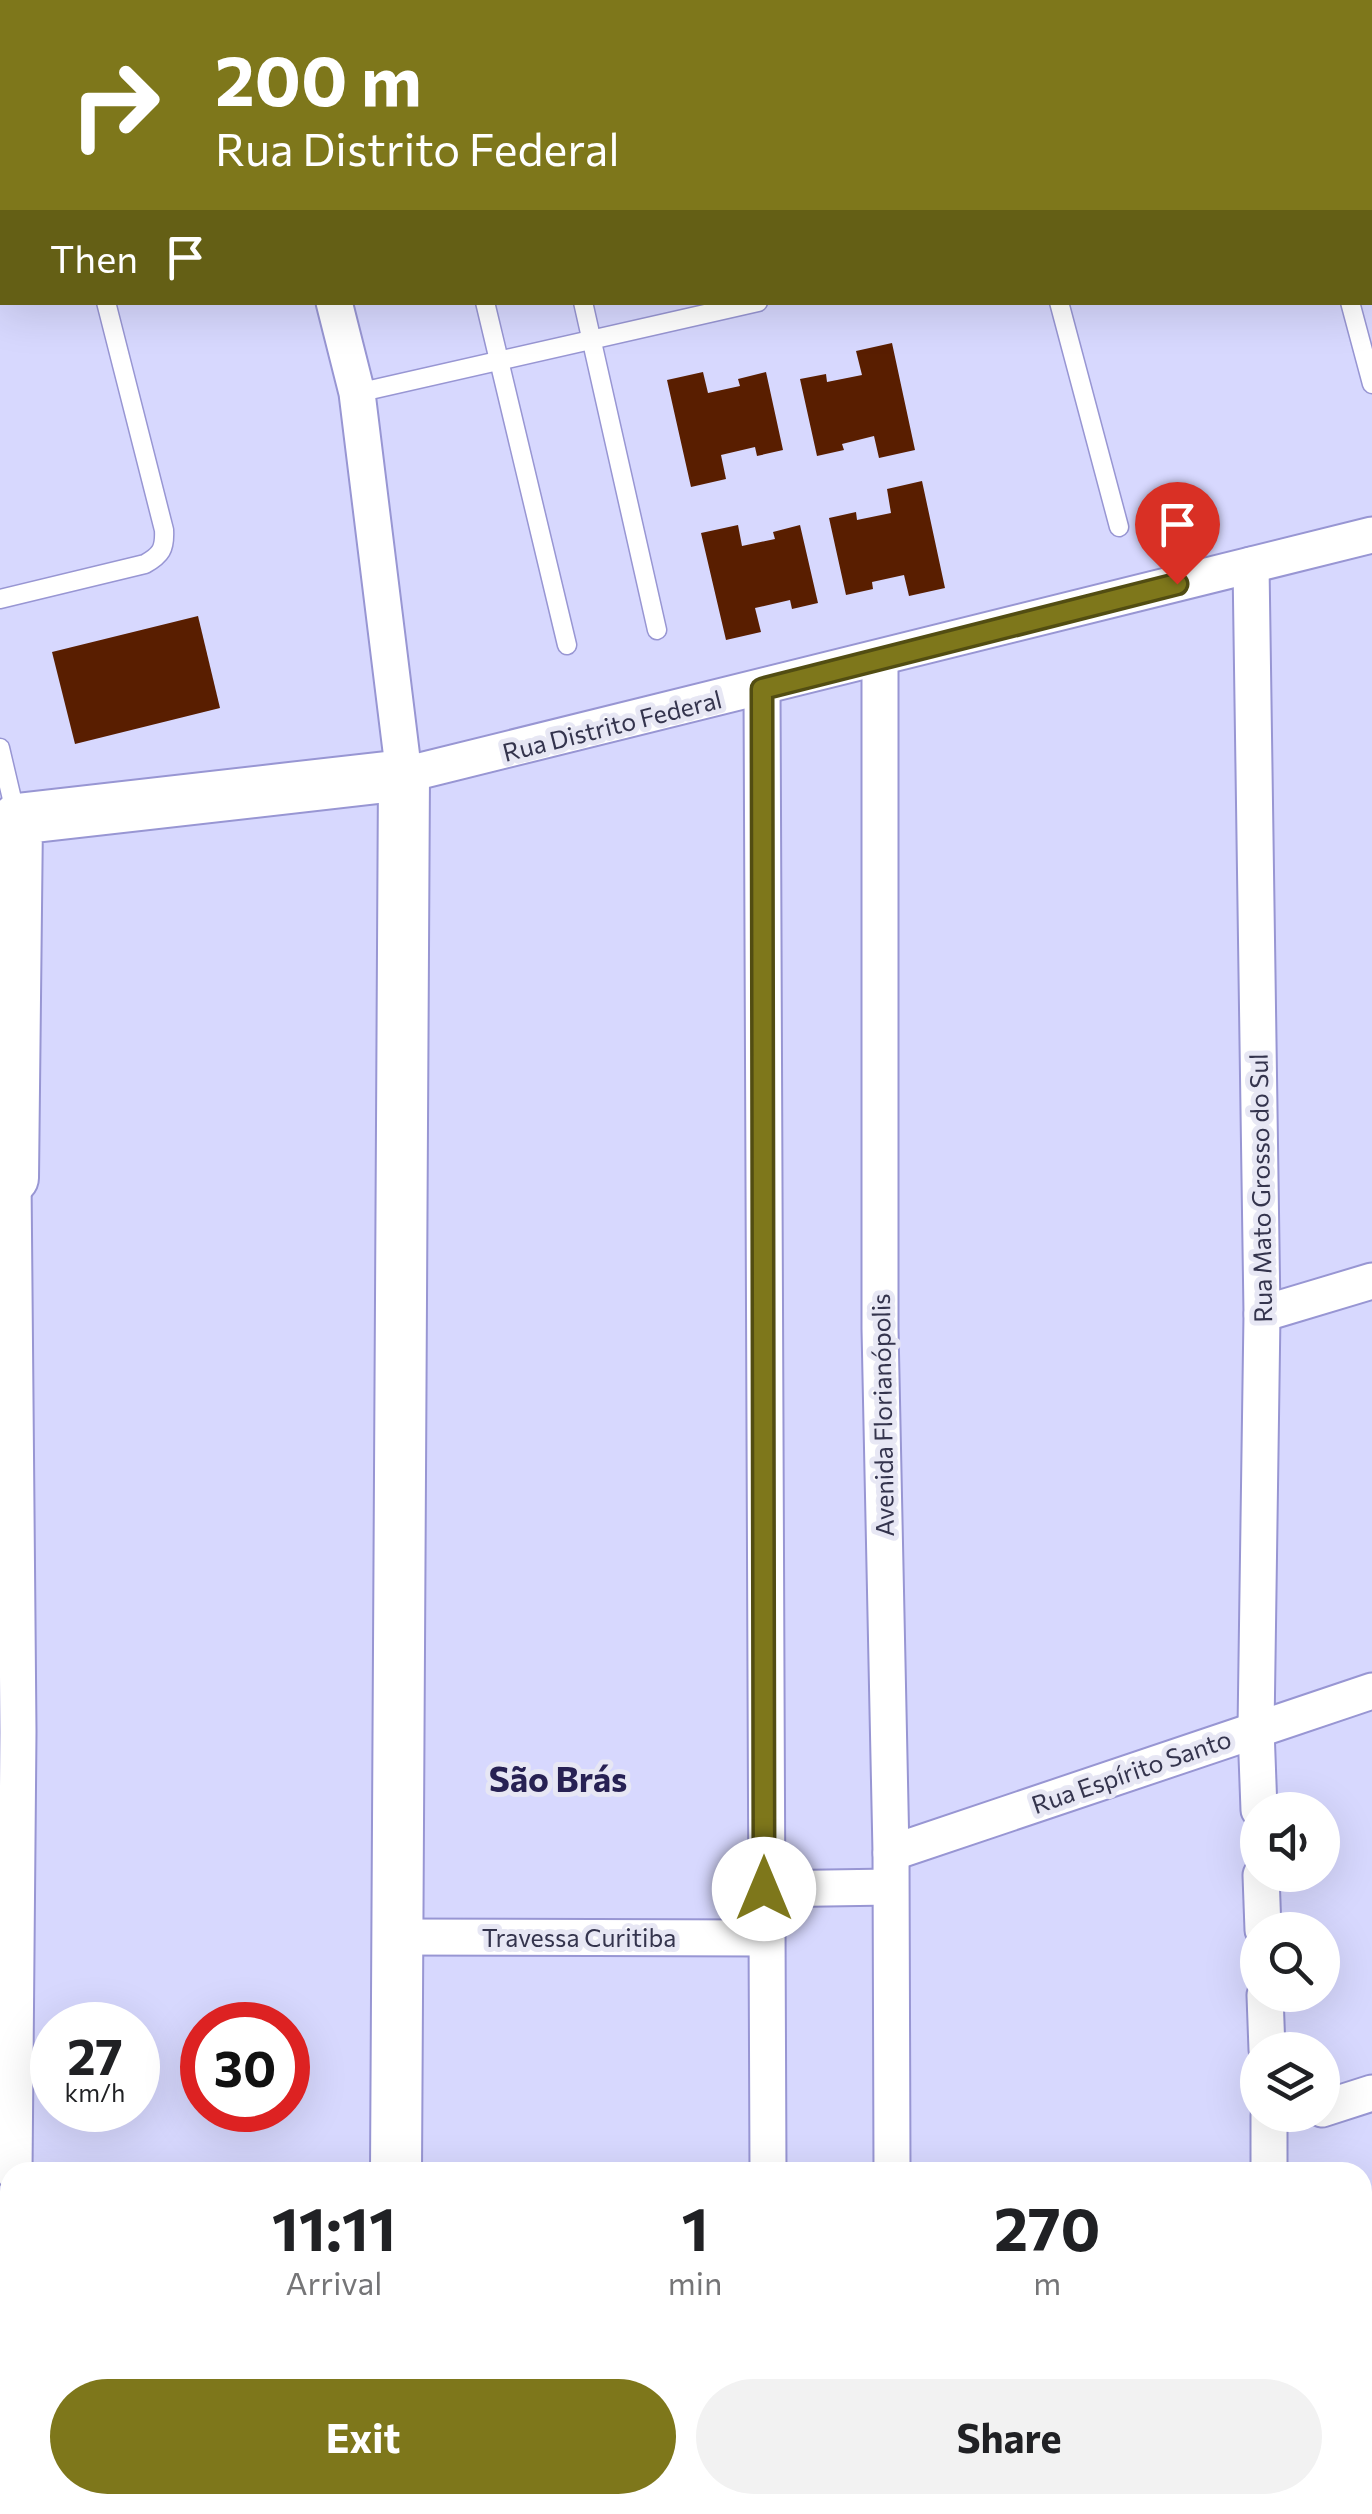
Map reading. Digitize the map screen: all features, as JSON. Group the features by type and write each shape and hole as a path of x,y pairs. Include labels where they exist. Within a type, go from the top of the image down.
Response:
{"street":[{"path":"335,305 356,393 404,775 394,1937 396,2162"},
{"name":"Rua Distrito Federal","path":"8,822 404,775 1372,535"},
{"name":"Rua Mato Grosso do Sul","path":"1251,566 1262,1314 1258,1792"},
{"name":"Avenida Florianópolis","path":"880,658 880,1329 891,1870 892,2162"},
{"path":"762,689 768,2162"},
{"path":"8,822 7,2010 14,2162"},
{"path":"1262,1314 1372,1282"},
{"name":"Rua Espírito Santo","path":"764,1889 891,1870 1256,1729 1372,1690"},
{"name":"Travessa Curitiba","path":"394,1937 764,1938"},
{"path":"1340,2103 1372,2093"},
{"path":"1271,2162 1277,2132"}],"lane":[{"path":"0,598 145,564 158,557 165,546 107,305"},
{"path":"485,305 567,646"},
{"path":"585,305 656,630"},
{"path":"356,393 745,305"},
{"path":"1060,305 1118,527"},
{"path":"1351,305 1372,384"},
{"path":"0,748 8,822"}],"building":[{"path":"892,343 915,450 879,458 874,436 842,444 844,450 817,456 800,379 826,374 827,382 862,375 856,351"},
{"path":"703,372 708,393 740,386 738,379 766,372 783,450 757,456 755,447 721,455 726,479 691,487 667,380"},
{"path":"922,481 945,588 909,596 904,575 872,582 873,589 846,595 829,518 856,512 857,520 891,513 887,489"},
{"path":"738,525 742,546 775,539 773,532 800,525 818,603 792,609 790,600 755,608 761,632 726,640 701,533"},
{"path":"198,616 220,708 75,744 52,652"}],"district":[{"name":"São Brás","path":"558,1777"}],"route":[{"path":"764,1889 762,689 1177,584"}]}
